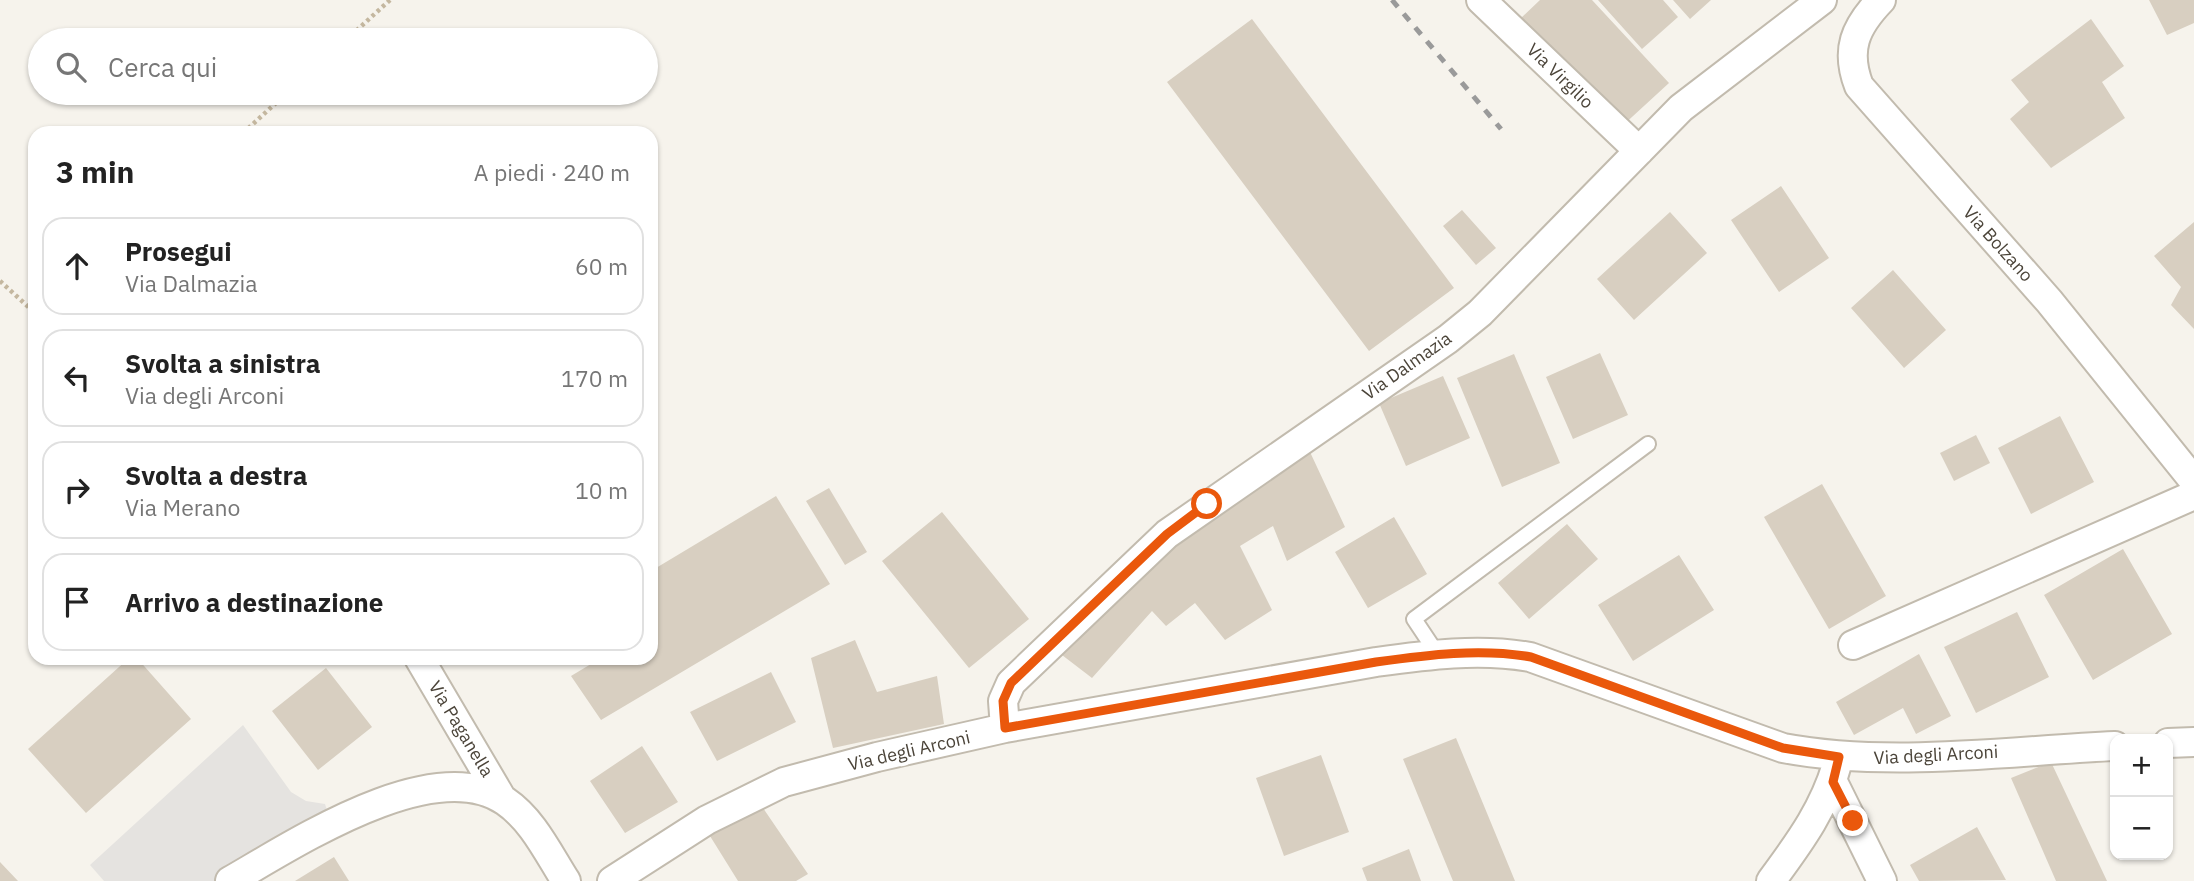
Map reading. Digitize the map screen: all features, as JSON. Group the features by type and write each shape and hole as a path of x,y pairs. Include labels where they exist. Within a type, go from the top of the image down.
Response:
{"street":[{"name":"Via Virgilio","path":"1481,0 1639,151"},
{"name":"Via Dalmazia","path":"1005,728 1003,701 1011,683 1167,534 1448,339 1507,287 1639,151 1701,92 1822,0"},
{"name":"Via Bolzano","path":"1881,0 1858,27 1853,43 1852,68 1859,86 2049,301 2194,481"},
{"path":"1853,645 2194,495"},
{"name":"Via degli Arconi","path":"612,881 707,820 784,782 877,757 1005,728 1349,667 1438,655 1494,652 1531,657 1783,748 1836,770 2110,746"},
{"name":"Via Paganella","path":"423,665 502,799 533,829 566,881"},
{"path":"2173,743 2194,742"},
{"path":"1771,881 1807,833 1836,770"},
{"path":"1836,770 1882,881"},
{"name":"Via Paganella","path":"230,881 351,813 395,798 431,790 470,789 502,799"}],"lane":[{"path":"1438,655 1414,620 1648,444"}],"path":[{"path":"359,28 390,0"},
{"path":"251,126 274,105"},
{"path":"0,281 28,307"}],"shaded area":[{"path":"243,725 291,792 306,801 325,804 329,817 215,881 104,881 90,865"}],"building":[{"path":"1540,0 1592,0 1669,83 1620,128 1520,19"},
{"path":"1598,0 1663,0 1678,17 1642,49"},
{"path":"1673,0 1711,0 1690,19"},
{"path":"2149,0 2194,0 2194,23 2167,35"},
{"path":"1252,19 1454,288 1369,351 1167,82"},
{"path":"2091,19 2124,66 2102,82 2125,118 2051,168 2010,119 2029,102 2011,80"},
{"path":"1781,186 1829,258 1779,292 1731,220"},
{"path":"1462,210 1496,248 1476,265 1443,226"},
{"path":"1670,212 1707,253 1634,320 1597,279"},
{"path":"2194,222 2194,329 2171,305 2181,287 2154,256"},
{"path":"1893,270 1946,330 1904,368 1851,308"},
{"path":"1600,353 1628,415 1573,439 1546,377"},
{"path":"1514,354 1560,463 1502,487 1457,378"},
{"path":"1443,376 1470,438 1406,466 1379,403"},
{"path":"2060,416 2094,482 2031,514 1998,448"},
{"path":"1976,435 1990,463 1954,481 1940,453"},
{"path":"1310,452 1345,527 1287,561 1273,526 1240,546 1272,610 1225,640 1195,603 1166,626 1152,611 1092,678 1062,655 1177,543"},
{"path":"1822,484 1886,596 1829,629 1764,517"},
{"path":"829,488 867,552 845,565 806,501"},
{"path":"776,496 830,584 601,720 571,676 589,665 658,665 658,567"},
{"path":"942,512 1029,619 969,668 882,561"},
{"path":"1394,517 1427,574 1368,608 1335,552"},
{"path":"1567,524 1598,559 1529,619 1498,583"},
{"path":"2123,549 2172,634 2093,680 2044,595"},
{"path":"1679,555 1714,610 1633,661 1598,605"},
{"path":"2017,612 2049,677 1976,713 1944,647"},
{"path":"855,640 877,692 937,676 944,724 833,748 811,658"},
{"path":"1919,654 1951,716 1916,734 1903,708 1854,735 1836,702"},
{"path":"121,665 143,665 191,719 86,813 28,749"},
{"path":"326,668 372,727 318,770 272,711"},
{"path":"771,672 796,722 717,761 690,712"},
{"path":"1456,738 1515,881 1453,881 1403,759"},
{"path":"642,746 678,802 625,833 590,781"},
{"path":"1321,755 1349,832 1284,856 1256,778"},
{"path":"2051,762 2107,881 2056,881 2011,778"},
{"path":"761,805 808,874 796,881 738,881 710,836"},
{"path":"1977,827 2006,880 1919,881 1910,865"},
{"path":"1409,849 1421,881 1367,881 1362,868"},
{"path":"334,857 349,881 295,881"},
{"path":"0,862 18,881 0,881"}],"railway":[{"path":"1392,0 1501,129"}],"route":[{"path":"1207,504 1167,534 1011,683 1002,708 1005,728 1409,657 1511,653 1531,657 1783,748 1839,757 1833,782 1853,821"}]}
